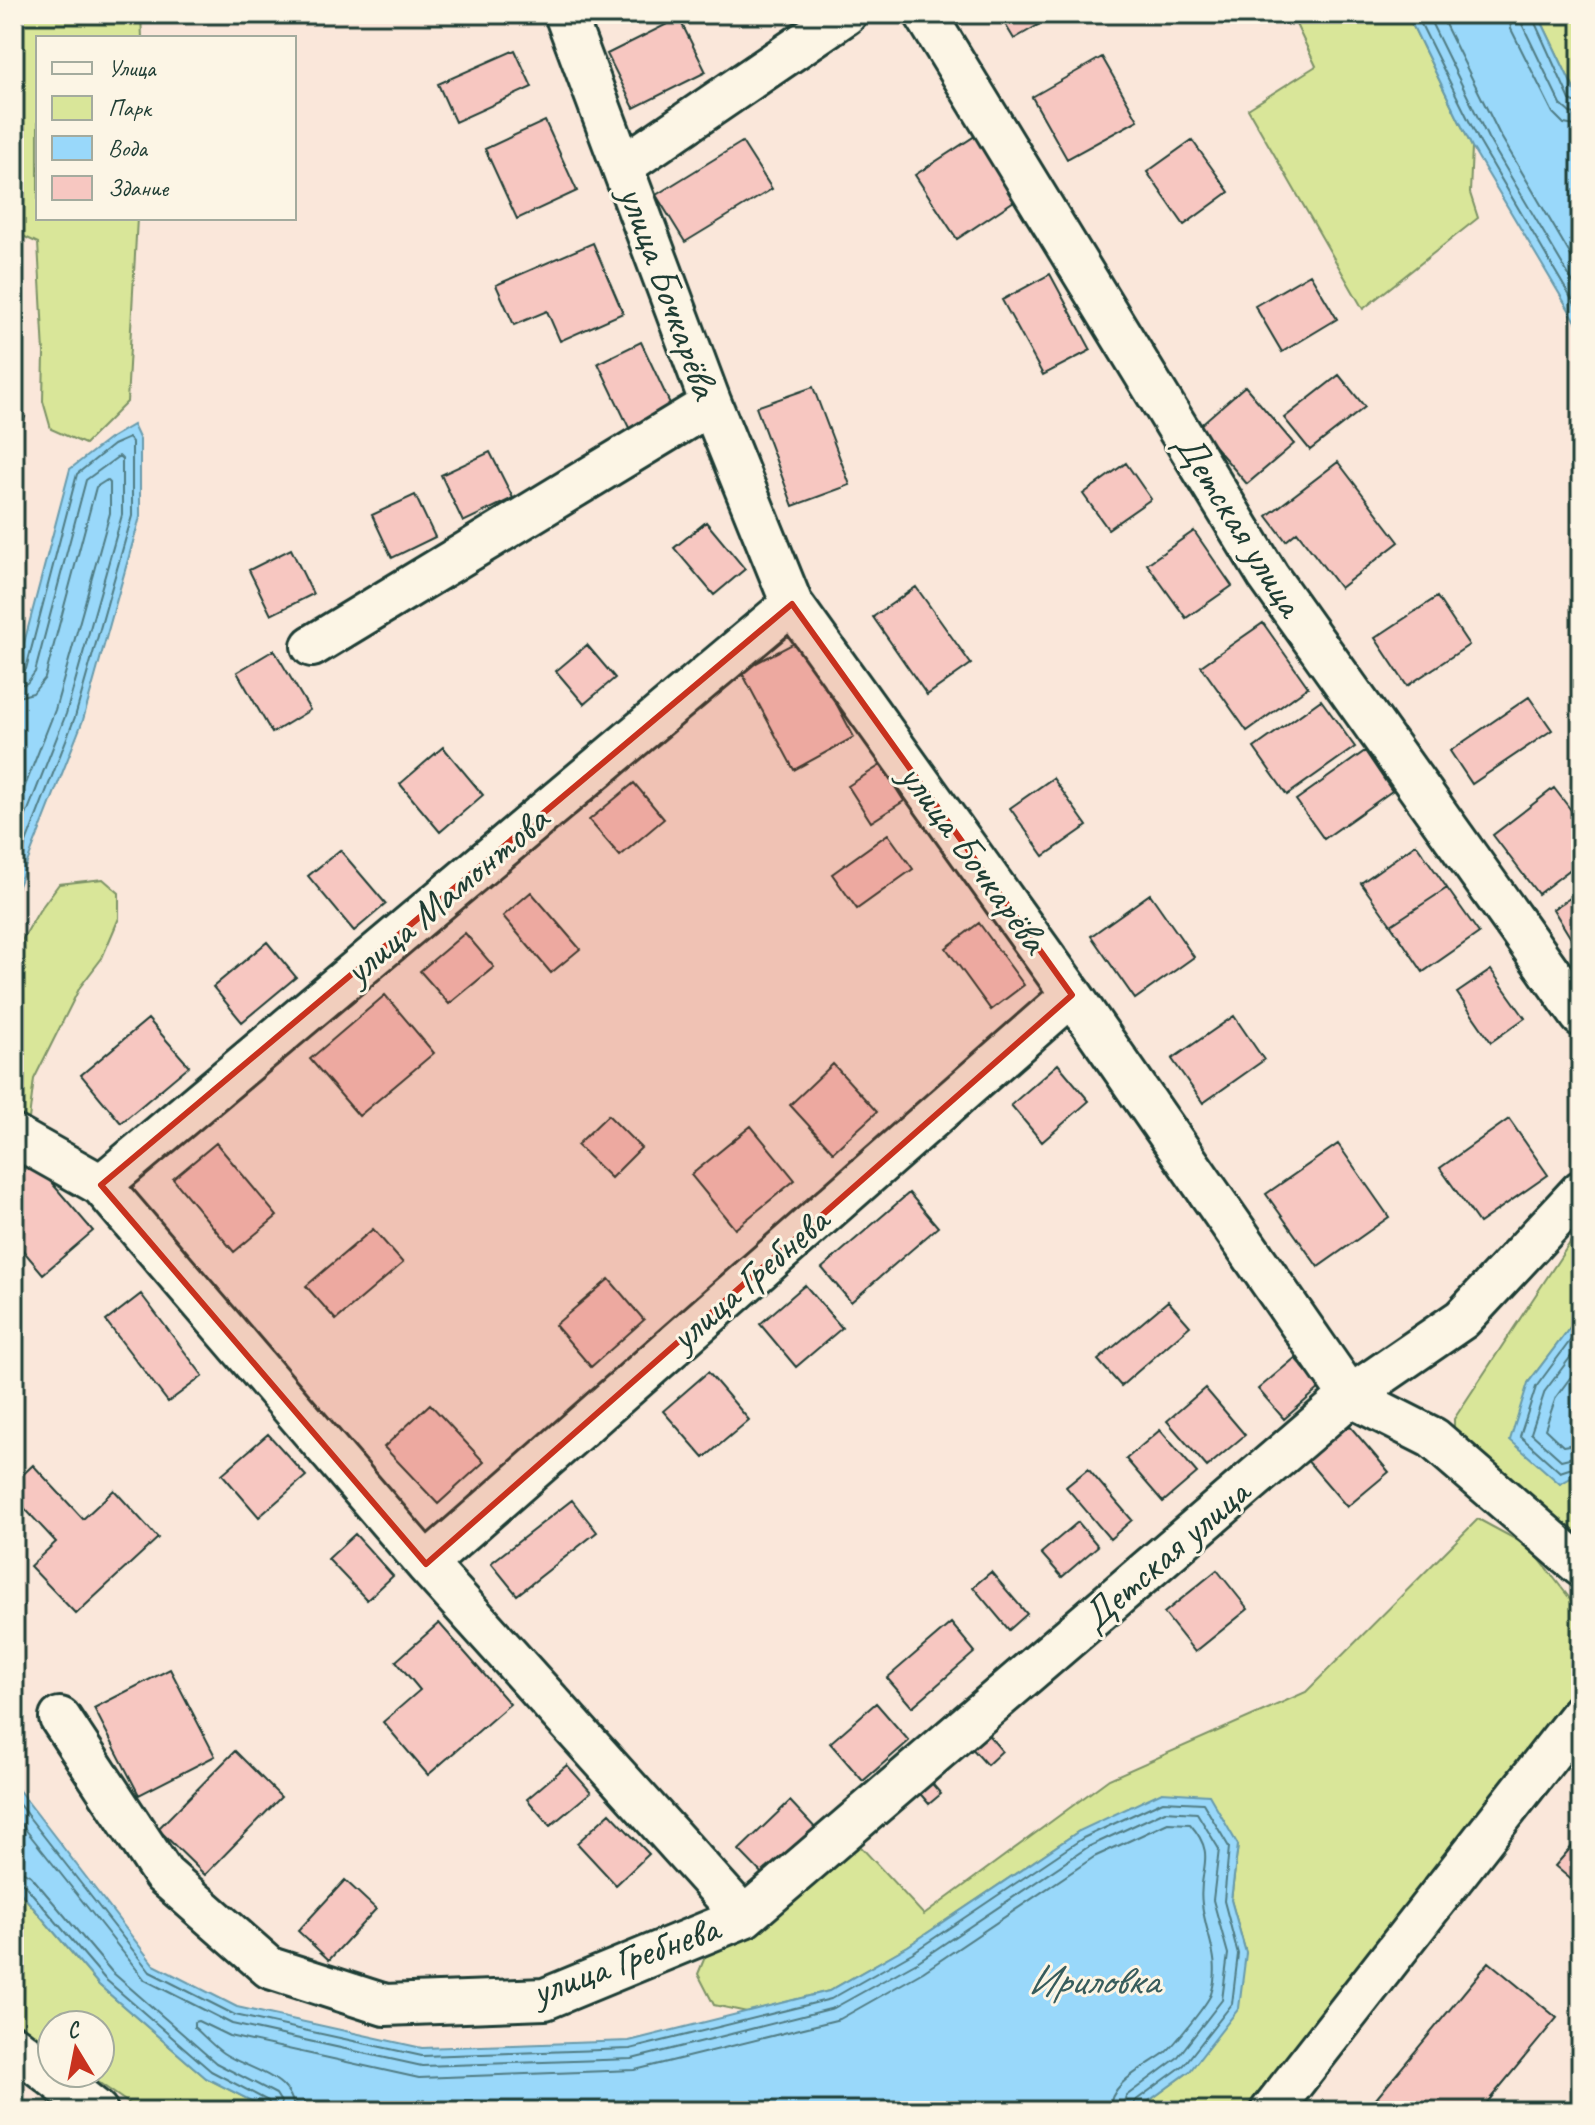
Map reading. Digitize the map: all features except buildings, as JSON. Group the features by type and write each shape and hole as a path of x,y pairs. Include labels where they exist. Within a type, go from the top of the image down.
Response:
{"street":[{"name":"улица Бочкарёва","path":"565,14 711,404 792,604 1072,995 1350,1396 1433,1438 1581,1566"},
{"path":"623,166 846,14"},
{"name":"Детская улица","path":"925,14 1268,576 1581,1016"},
{"path":"312,646 711,404"},
{"name":"улица Мамонтова","path":"101,1185 792,604"},
{"name":"улица Гребнева","path":"426,1564 1072,995"},
{"name":"улица Гребнева","path":"14,1136 101,1185 426,1564 744,1917 545,1999 385,2005 270,1968 163,1874 60,1718"},
{"name":"Детская улица","path":"744,1917 1350,1396 1462,1319 1581,1191"},
{"path":"1271,2111 1581,1714"},
{"path":"14,2046 97,2111"}],"highlighted area":[{"path":"792,604 1072,995 426,1564 101,1185"}],"green space":[{"path":"14,14 141,14 142,36 36,36 36,220 137,220 127,402 85,444 51,429 43,401 44,353 38,243 14,232"},
{"path":"1291,14 1407,14 1472,147 1470,193 1478,218 1363,309 1248,109 1316,66"},
{"path":"1538,14 1581,14 1581,104"},
{"path":"103,879 119,893 119,918 102,958 80,987 34,1079 29,1119 14,1114 14,954 59,884"},
{"path":"1581,1226 1581,1313 1528,1383 1560,1483 1581,1472 1581,1551 1454,1441 1454,1419"},
{"path":"1478,1519 1530,1547 1581,1613 1581,1689 1248,2111 1135,2111 1190,2071 1246,1953 1231,1900 1238,1845 1079,1831 908,1946 829,1991 747,2012 714,2005 698,1974 709,1947 850,1835 924,1915 1109,1779 1306,1692"},
{"path":"14,1885 99,1985 206,2078 271,2111 140,2111 108,2089 116,2089 116,2009 36,2009 36,2039 14,2018"}],"water":[{"path":"1407,14 1538,14 1581,104 1581,330 1472,147"},
{"path":"133,425 140,440 140,517 83,720 14,896 14,681 70,469"},
{"path":"1581,1313 1581,1472 1560,1484 1510,1440 1528,1383"},
{"name":"Ириловка","path":"14,1784 154,1965 237,2007 422,2048 629,2041 829,1991 908,1946 1079,1831 1162,1792 1209,1795 1238,1845 1231,1900 1246,1953 1239,2008 1190,2071 1135,2111 271,2111 206,2078 99,1985 14,1885"}]}
